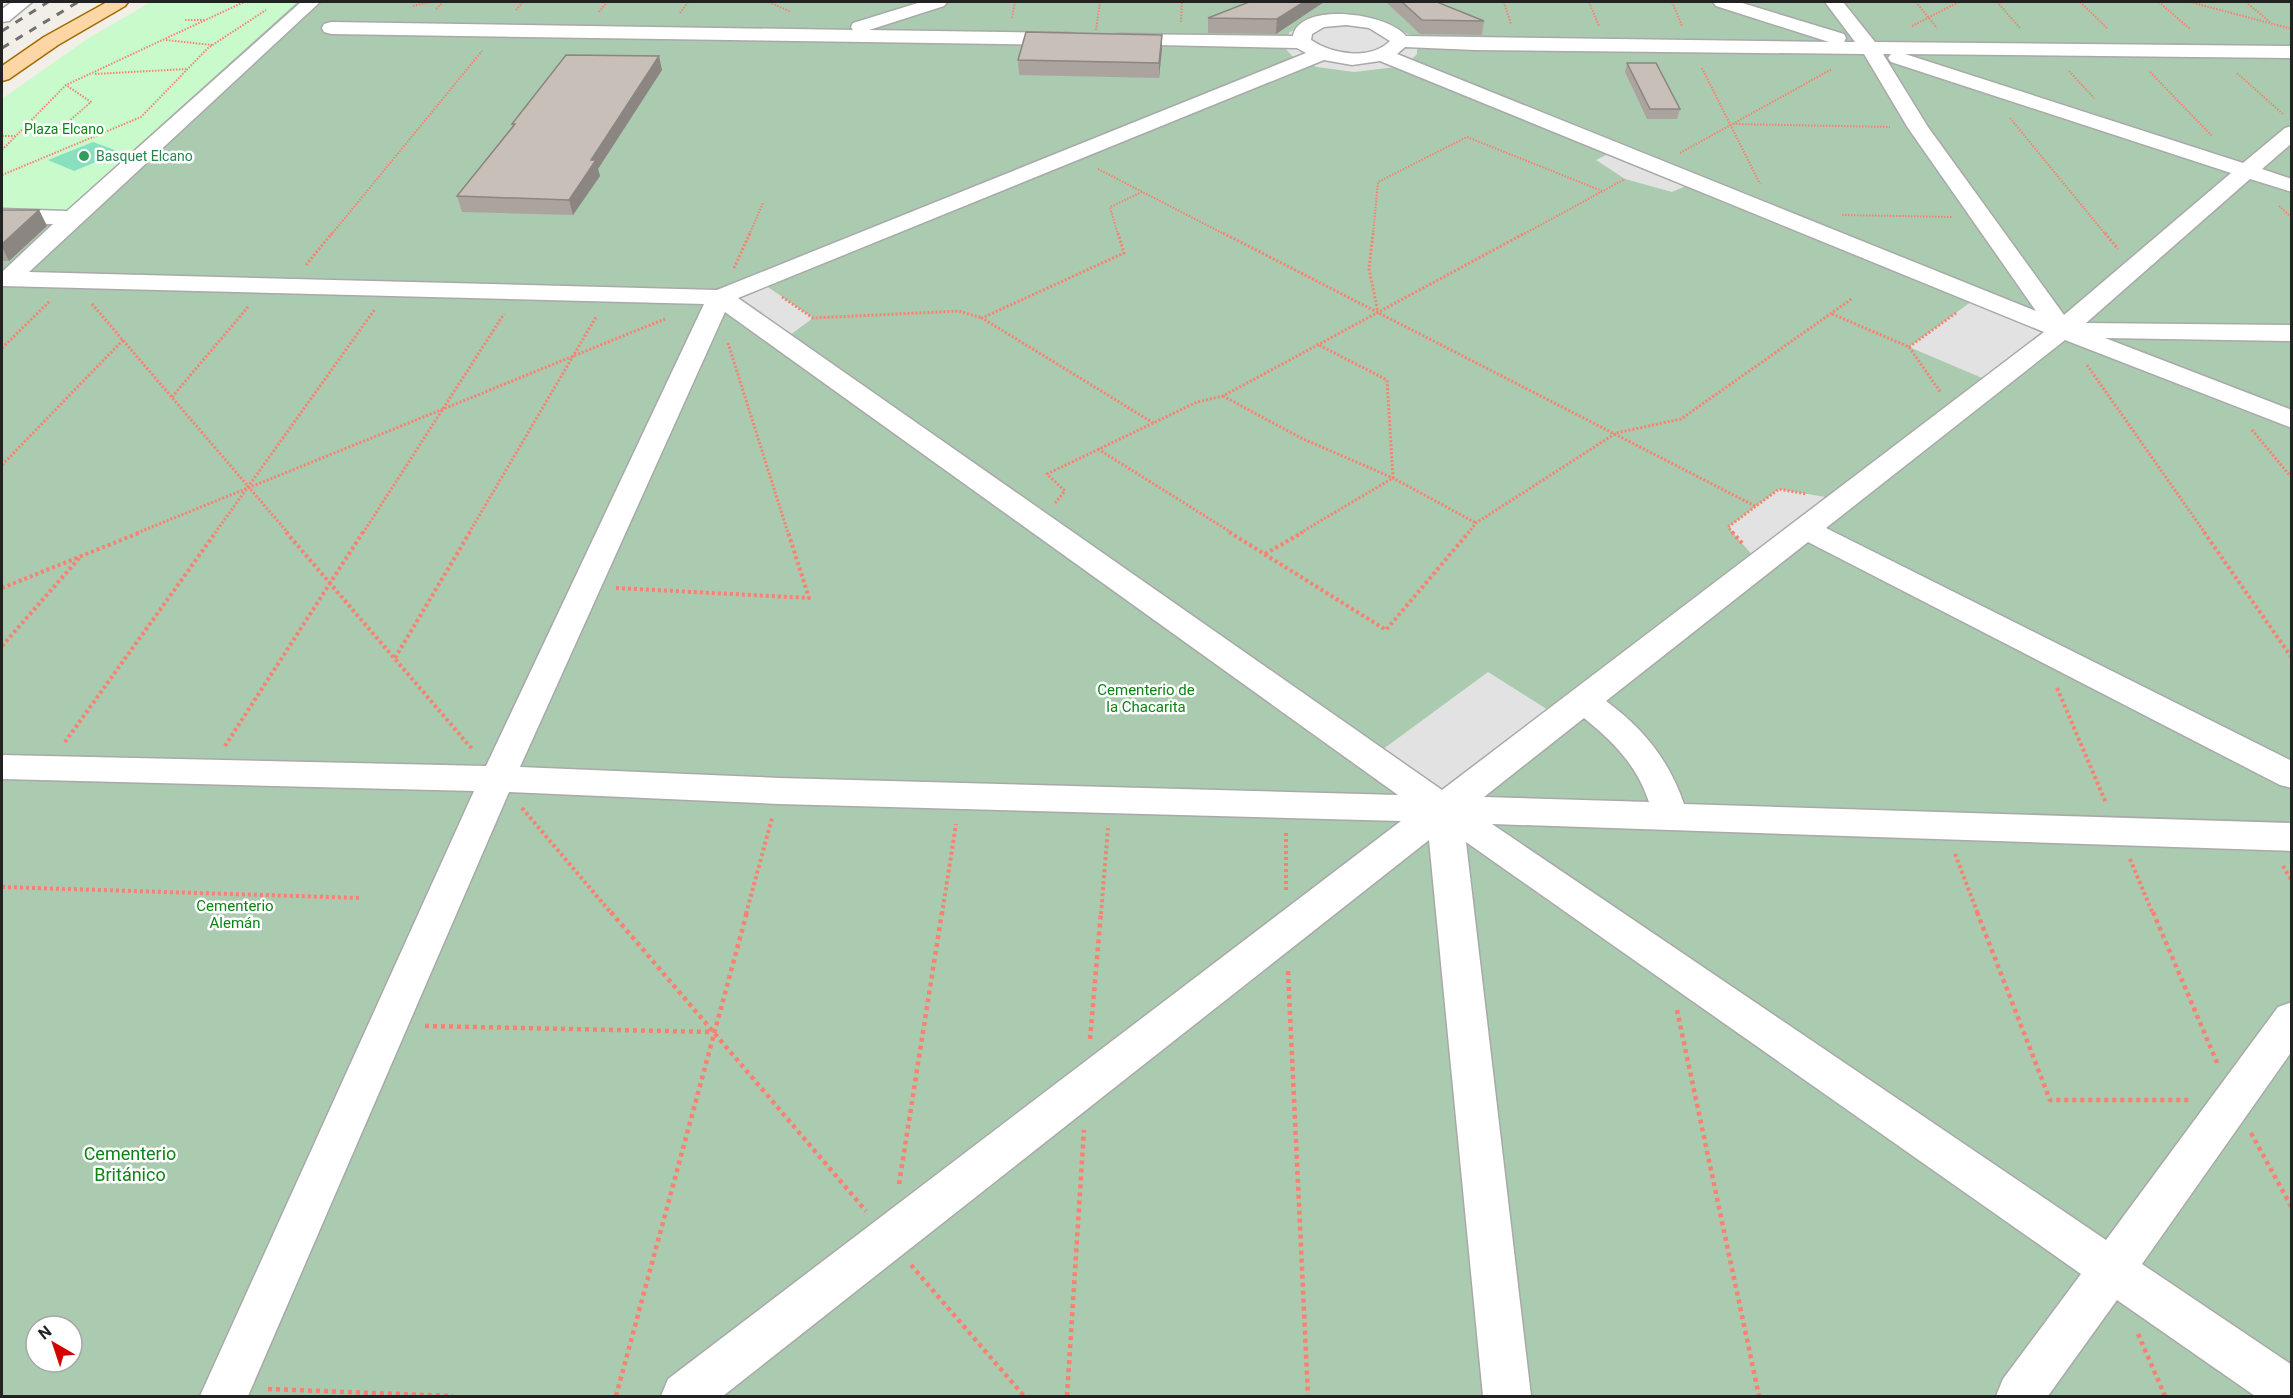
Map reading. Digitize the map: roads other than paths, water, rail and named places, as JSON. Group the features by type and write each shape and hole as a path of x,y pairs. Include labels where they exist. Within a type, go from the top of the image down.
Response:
{"main road":[{"path":"2,75 51,41 119,2"}],"street":[{"path":"2,17 23,2"},
{"path":"5,279 311,2"},
{"path":"836,35 938,2"},
{"path":"1722,2 2292,186"},
{"path":"1834,2 1870,48 1918,128 2062,330"},
{"path":"352,8 331,28 1301,42 1321,54 1352,59 1382,55 1395,49 1400,41"},
{"path":"1301,42 1303,31 1345,10 1392,30 1400,41"},
{"path":"1400,41 1474,44 2292,52"},
{"path":"5,279 720,297 1321,54"},
{"path":"1382,55 2062,330 2292,420"},
{"path":"685,1396 2062,330 2246,171 2287,123"},
{"path":"2,216 73,218"},
{"path":"226,1392 497,778 720,297"},
{"path":"720,297 1444,809 2292,1394"},
{"path":"2062,330 2292,333"},
{"path":"1805,529 2292,776"},
{"path":"1584,701 1623,730 1644,755 1660,783 1671,817"},
{"path":"2,767 497,778 960,797 1444,809 2292,837"},
{"path":"1444,809 1507,1396"},
{"path":"2020,1396 2292,1019"}],"railway":[{"path":"2,31 48,2"},
{"path":"2,48 78,2"}],"place":[{"name":"Basquet Elcano","path":"84,156"}],"park label":[{"name":"Plaza Elcano","path":"64,129"},
{"name":"Cementerio de la Chacarita","path":"1146,698"},
{"name":"Cementerio Alemán","path":"235,914"},
{"name":"Cementerio Británico","path":"130,1164"}]}
